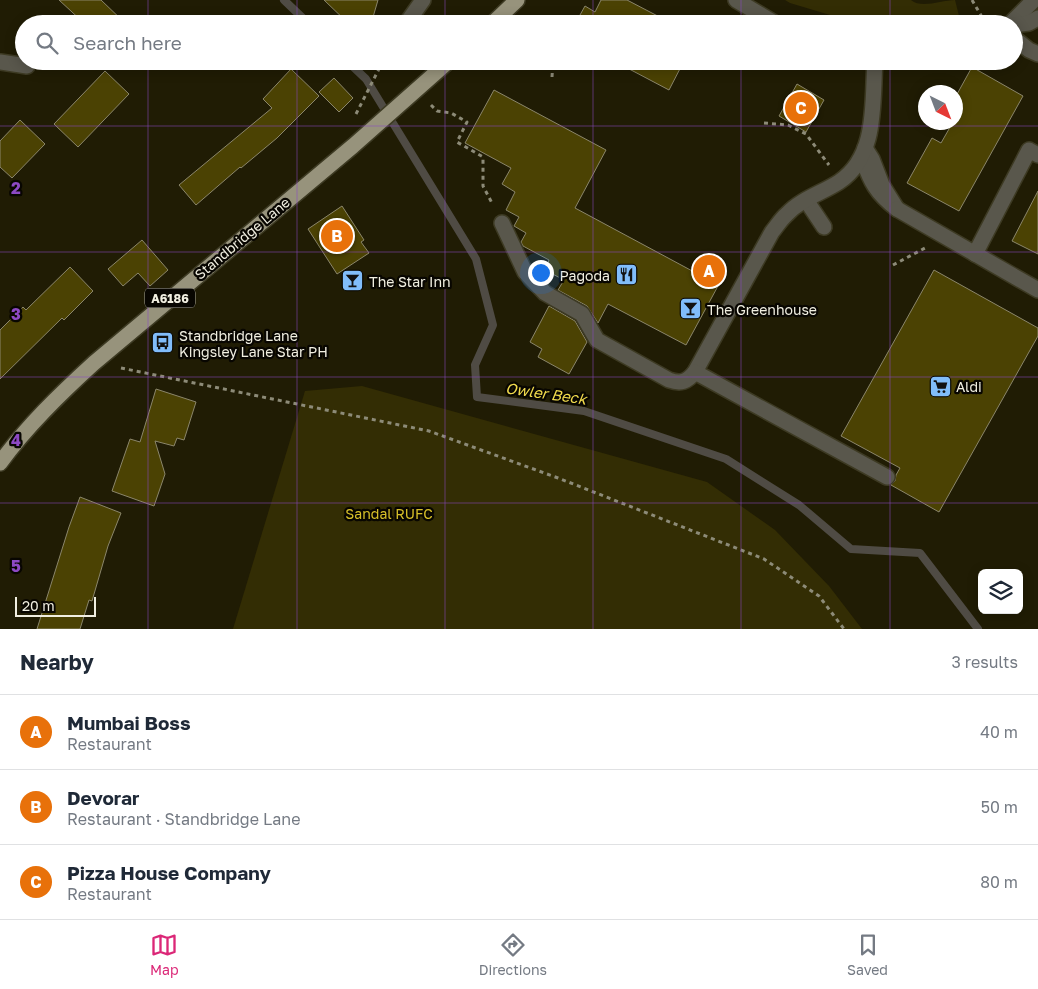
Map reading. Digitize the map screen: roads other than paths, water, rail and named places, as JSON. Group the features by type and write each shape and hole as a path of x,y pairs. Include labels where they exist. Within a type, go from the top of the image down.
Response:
{"main road":[{"path":"502,15 518,0"},
{"name":"Standbridge Lane","path":"0,463 17,439 94,362 353,146 439,70"}],"street":[{"path":"412,15 423,0"},
{"path":"736,0 761,15"},
{"path":"1019,15 1034,0"},
{"path":"1023,24 1038,18"},
{"path":"1023,44 1038,54"},
{"path":"0,62 15,64"},
{"path":"502,222 525,272 545,293 582,314 597,340 669,380 678,383 688,380 695,372 772,232 788,213 806,200 841,181 849,174 864,153 870,136 874,70"},
{"path":"975,254 1029,150 1038,155"},
{"path":"864,153 872,159 882,185 897,209 1038,290"},
{"path":"806,200 824,227"},
{"path":"695,372 887,477"}],"waterway":[{"name":"Owler Beck","path":"284,0 300,15"},
{"name":"Owler Beck","path":"356,70 366,79 476,259 493,325 475,365 477,397 584,411 726,459 799,505 851,549 920,553 978,629"}],"place":[{"name":"Pizza House Company","path":"801,108"},
{"name":"Devorar","path":"337,236"},
{"name":"Mumbai Boss","path":"709,271"},
{"name":"Pagoda","path":"626,275"},
{"name":"The Star Inn","path":"353,281"},
{"name":"The Greenhouse","path":"691,309"},
{"name":"Standbridge Lane Kingsley Lane Star PH","path":"163,343"},
{"name":"Aldi","path":"940,386"}],"park label":[{"name":"Sandal RUFC","path":"389,513"}]}
